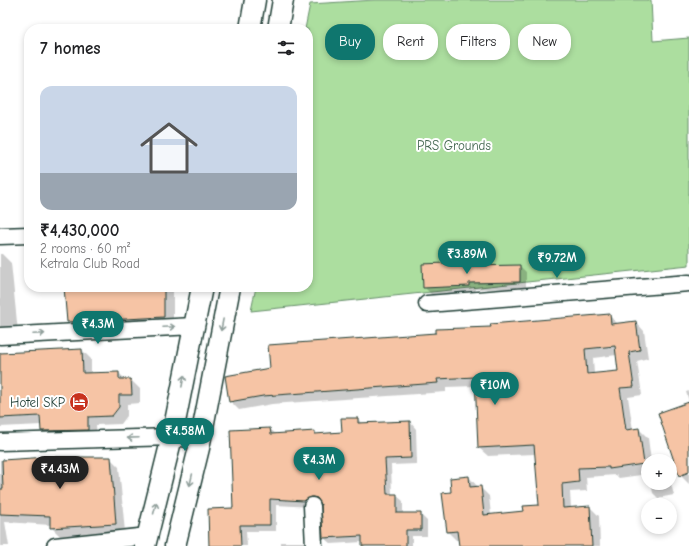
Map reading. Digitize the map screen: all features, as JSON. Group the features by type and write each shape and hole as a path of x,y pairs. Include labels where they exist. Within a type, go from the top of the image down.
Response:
{"main road":[{"path":"251,24 255,0"},
{"path":"279,24 283,0"},
{"path":"146,541 172,437 201,292"},
{"path":"175,546 200,440 229,292"}],"street":[{"path":"0,236 24,235"},
{"path":"427,304 689,283"},
{"path":"0,336 194,326"},
{"path":"0,442 172,437 200,440"},
{"path":"312,506 314,546"},
{"path":"55,546 146,541"}],"green space":[{"name":"PRS Grounds","path":"375,0 651,0 653,41 689,38 689,265 251,311 255,292 313,292 313,24 306,24 310,4"}],"building":[{"path":"468,262 469,266 520,265 520,282 469,283 469,286 423,288 422,264"},
{"path":"64,292 164,292 164,317 67,322"},
{"path":"610,314 611,324 636,321 640,350 629,352 634,387 620,388 626,430 639,428 643,454 641,454 641,464 609,469 609,467 578,468 579,482 562,484 563,508 590,506 592,546 459,546 457,531 447,532 442,493 451,492 450,478 469,476 470,487 481,486 484,515 524,511 523,506 539,505 534,445 478,448 475,377 437,379 438,383 263,396 229,402 225,376 270,368 268,345 436,333 436,329 491,327 490,324","holes":["615,346 618,371 587,374 585,349"]},
{"path":"82,349 83,373 119,372 119,379 131,379 132,395 119,395 119,407 112,416 88,417 88,430 41,431 40,416 0,418 0,353"},
{"path":"689,402 689,472 679,476 677,470 677,454 672,454 658,413"},
{"path":"341,418 358,418 358,423 410,421 411,458 385,459 387,494 397,494 397,513 421,513 421,530 406,530 406,546 362,546 362,536 323,538 321,505 317,498 312,497 304,501 270,499 270,525 240,525 241,546 209,546 208,509 233,508 230,430 270,428 271,434 315,431 315,434 342,432"},
{"path":"48,457 111,457 116,524 50,528 50,516 0,514 0,489 3,489 2,460"}],"place":[{"name":"Hotel SKP","path":"79,402"}]}
